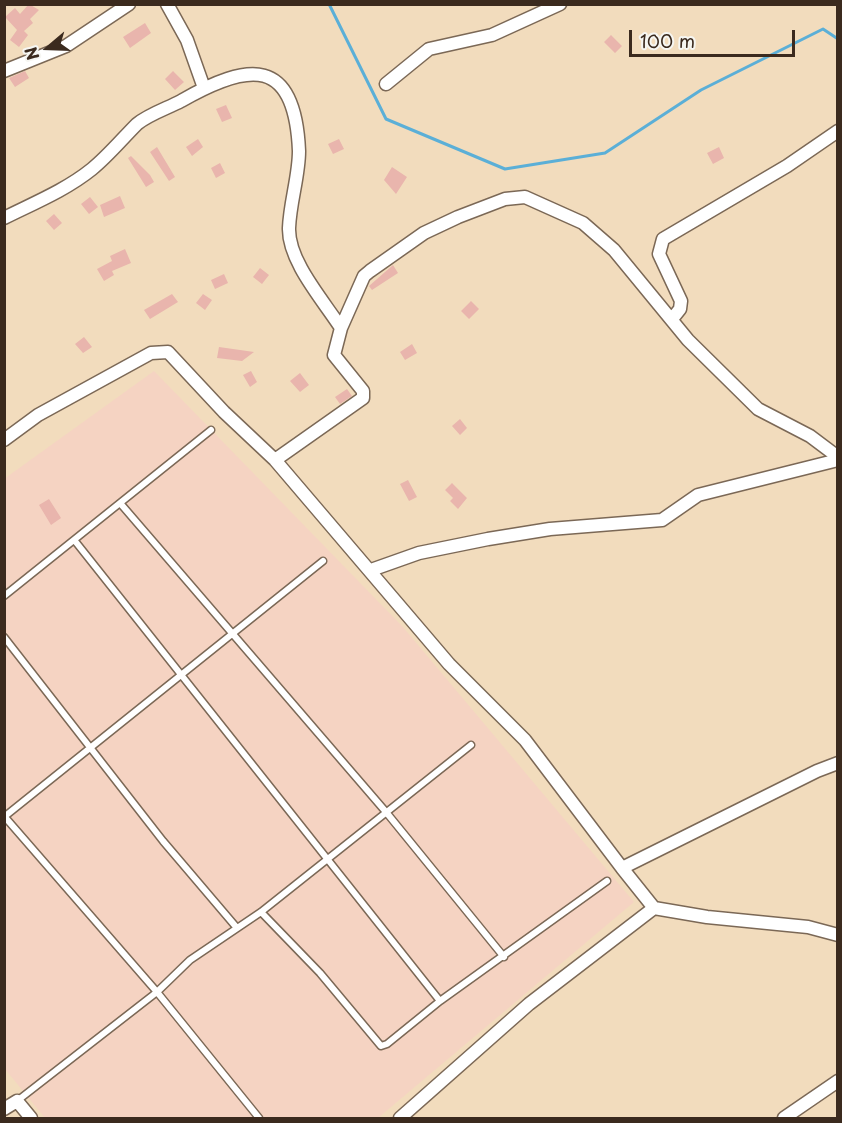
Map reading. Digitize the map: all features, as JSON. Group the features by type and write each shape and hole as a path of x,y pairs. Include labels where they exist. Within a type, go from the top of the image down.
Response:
{"street":[{"path":"4,71 66,46 129,4"},
{"path":"166,4 187,40 204,88"},
{"path":"386,84 429,49 492,35 559,5"},
{"path":"4,218 71,184 93,168 143,120 204,88 257,72 274,80 286,92 294,113 299,153 289,229 290,245 298,262 341,327"},
{"path":"672,318 680,309 681,301 659,254 663,239 787,166 837,131"},
{"path":"275,460 363,398 363,391 334,355 341,327 364,276 424,233 458,217 513,197 525,197 583,223 614,250 688,340 758,409 810,436 837,458"},
{"path":"4,440 38,415 160,351 168,352 275,460 449,664 525,740 654,908 707,917 808,927 837,935"},
{"path":"371,570 420,552 488,539 550,529 662,520 698,495 837,458"},
{"path":"622,868 837,763"},
{"path":"400,1119 529,1004 654,908"},
{"path":"784,1119 837,1080"},
{"path":"4,1109 16,1101 31,1119"}],"lane":[{"path":"4,596 211,430"},
{"path":"120,503 386,812 504,957"},
{"path":"75,541 329,858 440,1001"},
{"path":"260,1119 157,992 5,817 323,561"},
{"path":"4,636 163,841 237,928"},
{"path":"16,1101 157,992 190,960 261,912 471,745"},
{"path":"261,912 320,973 381,1046 387,1044 440,1001 607,881"}],"shaded area":[{"path":"154,371 402,626 634,902 378,1118 45,1118 5,1069 4,479"}],"building":[{"path":"29,4 39,10 30,19 33,23 24,31 28,35 19,47 10,40 17,30 5,17 15,8 20,14"},
{"path":"145,23 151,33 130,48 123,37"},
{"path":"611,35 622,46 615,53 604,42"},
{"path":"25,71 29,78 15,87 9,78"},
{"path":"173,71 184,82 175,90 165,79"},
{"path":"226,105 232,118 222,122 216,109"},
{"path":"198,139 203,147 192,156 186,147"},
{"path":"339,139 344,149 333,154 328,144"},
{"path":"157,147 175,177 169,181 150,152"},
{"path":"719,147 724,158 713,164 707,153"},
{"path":"131,156 154,182 146,187 128,158"},
{"path":"220,163 225,173 216,178 211,168"},
{"path":"392,167 407,177 396,194 384,180"},
{"path":"120,196 125,208 104,217 100,205"},
{"path":"90,197 98,207 89,214 81,204"},
{"path":"54,214 62,223 54,230 46,221"},
{"path":"125,249 131,263 112,271 114,275 104,281 97,269 112,261 110,256"},
{"path":"393,265 398,273 372,290 369,286"},
{"path":"260,268 269,275 262,284 253,277"},
{"path":"224,274 228,283 215,289 211,280"},
{"path":"172,294 178,302 150,319 144,310"},
{"path":"203,294 212,300 205,310 196,303"},
{"path":"471,301 479,309 469,319 461,311"},
{"path":"84,337 92,347 83,353 75,344"},
{"path":"412,344 417,353 405,360 400,352"},
{"path":"219,347 254,352 242,361 217,358"},
{"path":"251,371 257,382 250,387 243,375"},
{"path":"300,373 309,385 300,392 290,381"},
{"path":"347,389 352,396 340,404 335,397"},
{"path":"460,419 467,428 460,435 452,426"},
{"path":"408,480 417,497 409,501 400,484"},
{"path":"452,483 467,498 458,509 450,501 453,498 445,490"},
{"path":"49,499 61,518 51,525 39,505"}],"waterway":[{"path":"329,4 386,119 505,169 605,153 701,90 823,29 838,39"}]}
